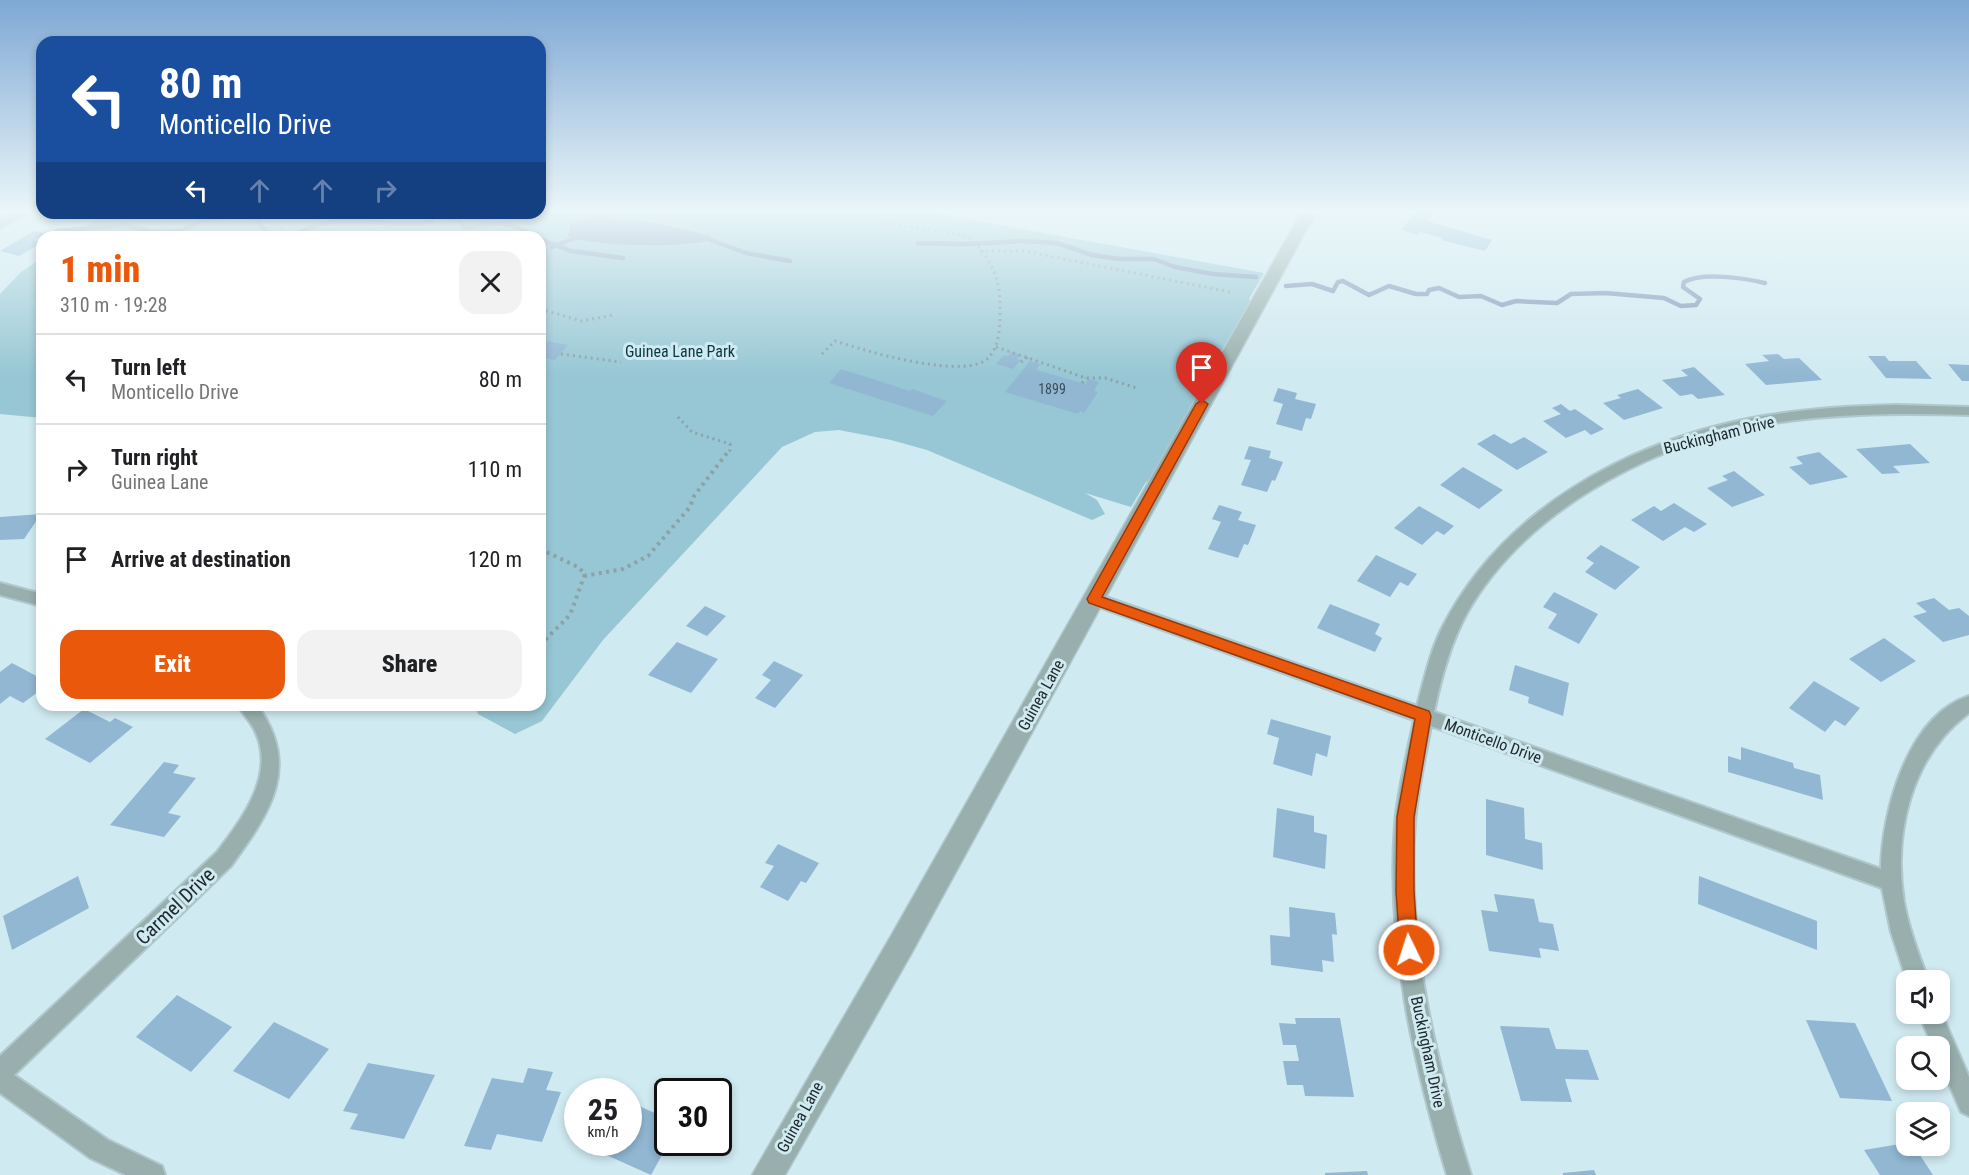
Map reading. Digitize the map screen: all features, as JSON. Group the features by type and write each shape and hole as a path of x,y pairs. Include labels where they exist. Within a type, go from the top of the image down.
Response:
{"street":[{"name":"Guinea Lane","path":"768,1175 901,945 1279,267"},
{"name":"Buckingham Drive","path":"1459,1175 1425,1049 1410,970 1405,891 1406,817 1424,716 1443,648 1452,627 1481,579 1516,538 1553,508 1625,464 1684,440 1768,420 1895,410 1969,411"},
{"path":"0,589 36,598"},
{"name":"Monticello Drive","path":"1094,599 1892,882"},
{"path":"1914,970 1904,943 1892,882 1896,816 1907,776 1922,748 1950,717 1969,703"},
{"name":"Carmel Drive","path":"0,1072 215,867 242,835 265,792 272,765 267,733 252,711"},
{"path":"1934,1024 1969,1104"},
{"path":"0,1078 99,1149 153,1175"}],"path":[{"path":"822,354 835,341 917,362 972,366 987,360 996,347 999,332 998,278 990,267"},
{"path":"1104,267 1230,292"},
{"path":"546,311 582,321 613,315"},
{"path":"996,347 1086,378 1105,378 1137,388"},
{"path":"561,354 621,362"},
{"path":"1021,362 1028,357"},
{"path":"1082,383 1086,378"},
{"path":"546,639 570,616 577,589 585,576 623,570 648,556 690,507 694,496 730,450 730,444 727,442 692,432 678,417"},
{"path":"546,552 578,567 585,576"}],"green space":[{"path":"29,267 36,267 36,417 0,414 0,294"},
{"name":"Guinea Lane Park","path":"546,267 1230,267 1264,273 1249,299 1251,302 1195,395 1196,398 1151,479 1146,482 1131,507 1085,493 1097,500 1105,514 1092,520 927,450 839,430 815,432 782,447 603,640 542,721 515,734 478,714 477,711 546,711"}],"building":[{"path":"546,341 568,345 555,360 546,358"},
{"path":"1011,352 1020,355 1017,359 1021,360 1013,369 996,364 1004,355 1008,356"},
{"path":"1778,354 1784,359 1799,358 1822,380 1766,385 1745,364 1769,361 1762,355"},
{"path":"1868,356 1885,356 1889,361 1916,361 1932,379 1886,378"},
{"path":"1030,361 1040,364 1036,370 1085,384 1089,379 1099,382 1094,391 1098,392 1084,413 1080,411 1078,414 1005,392"},
{"path":"1948,364 1969,365 1969,381 1962,381"},
{"path":"1694,367 1725,395 1698,399 1692,394 1680,396 1662,380 1688,376 1681,370"},
{"path":"841,369 947,401 933,416 829,383"},
{"path":"1278,388 1297,393 1295,399 1316,404 1311,419 1306,418 1302,431 1276,424 1283,404 1273,401"},
{"path":"1638,389 1663,408 1624,420 1603,403 1621,398 1617,395"},
{"path":"1561,404 1570,411 1575,409 1604,429 1591,435 1585,430 1566,438 1543,421 1561,414 1552,408"},
{"path":"1494,434 1511,444 1524,437 1548,452 1517,470 1477,444"},
{"path":"1910,444 1930,463 1893,466 1900,473 1882,474 1856,449"},
{"path":"1249,446 1271,451 1269,458 1283,462 1275,481 1272,480 1267,492 1241,485 1251,460 1244,459"},
{"path":"1819,452 1848,477 1810,485 1789,467 1803,464 1796,457"},
{"path":"1463,467 1503,490 1479,509 1440,485"},
{"path":"1734,471 1765,495 1732,507 1707,488 1728,480 1722,476"},
{"path":"1674,503 1707,524 1694,532 1685,527 1663,541 1631,520 1654,506 1661,511"},
{"path":"1219,505 1242,512 1238,520 1256,525 1248,545 1244,544 1238,558 1208,549 1221,522 1212,519"},
{"path":"1419,506 1454,526 1444,535 1437,531 1422,545 1394,528"},
{"path":"36,514 36,521 24,539 0,540 0,517"},
{"path":"1601,545 1640,567 1615,590 1585,572 1594,563 1586,558"},
{"path":"1376,555 1417,574 1408,586 1400,582 1390,597 1357,581"},
{"path":"1554,592 1598,614 1579,644 1548,628 1557,614 1543,607"},
{"path":"1934,598 1949,610 1959,608 1969,616 1969,635 1943,642 1913,616 1927,612 1916,603"},
{"path":"1330,604 1380,624 1375,634 1382,638 1375,652 1317,628"},
{"path":"705,606 726,616 707,636 686,626"},
{"path":"1884,638 1916,661 1881,682 1849,659"},
{"path":"677,642 718,659 691,693 648,675"},
{"path":"774,661 803,675 775,708 755,698 771,680 762,675"},
{"path":"12,663 36,676 36,693 23,703 10,696 0,704 0,672"},
{"path":"1515,665 1569,683 1563,716 1528,703 1529,697 1509,690"},
{"path":"1814,681 1860,708 1845,726 1835,720 1825,732 1789,708"},
{"path":"81,711 88,711 110,722 115,718 133,727 90,763 45,739"},
{"path":"1271,719 1331,736 1327,757 1316,753 1312,776 1273,764 1279,738 1267,734"},
{"path":"1741,747 1793,763 1794,768 1820,775 1823,800 1728,772 1728,756 1741,760"},
{"path":"164,762 179,765 173,773 196,778 168,813 181,816 164,837 110,825"},
{"path":"1486,799 1524,808 1525,839 1542,843 1543,870 1486,855"},
{"path":"1277,808 1314,816 1314,832 1327,835 1325,869 1273,857"},
{"path":"778,844 819,863 806,883 801,881 788,901 760,887 774,866 765,863"},
{"path":"78,876 89,908 12,950 3,916"},
{"path":"1699,876 1817,921 1817,950 1698,904"},
{"path":"1494,894 1534,899 1539,922 1553,924 1559,951 1539,948 1541,958 1489,951 1481,910 1498,912"},
{"path":"1289,907 1335,913 1337,935 1332,934 1334,962 1322,960 1323,972 1271,965 1270,935 1290,937"},
{"path":"177,995 232,1027 191,1072 136,1037"},
{"path":"1295,1018 1340,1018 1354,1097 1305,1096 1303,1085 1287,1085 1283,1061 1299,1061 1296,1045 1283,1045 1279,1023 1296,1024"},
{"path":"1806,1020 1855,1023 1892,1101 1840,1098"},
{"path":"274,1022 329,1049 289,1099 233,1071"},
{"path":"1500,1026 1549,1028 1556,1049 1588,1050 1599,1080 1565,1079 1572,1102 1521,1101"},
{"path":"368,1063 435,1075 404,1139 350,1129 358,1114 343,1111"},
{"path":"528,1068 553,1072 546,1090 561,1092 542,1142 497,1134 491,1150 464,1146 492,1078 523,1083"},
{"path":"642,1107 654,1113 654,1156 661,1156 651,1175 609,1156 642,1156"},
{"path":"1896,1145 1896,1156 1921,1156 1933,1175 1880,1175 1864,1150"},
{"path":"1594,1170 1596,1175 1563,1175 1563,1173"},
{"path":"1367,1171 1368,1175 1325,1175 1325,1173"}],"waterway":[{"path":"1175,267 1213,274 1256,277"},
{"path":"1286,286 1312,284 1333,291 1338,282 1343,281 1369,295 1389,286 1416,294 1427,294 1429,290 1439,288 1459,297 1481,296 1502,305 1516,301 1557,303 1571,294 1605,293 1664,298 1681,306 1696,305 1700,299 1683,287 1684,282 1692,279 1723,277 1765,283"}],"route":[{"path":"1202,404 1094,599 1424,716 1406,817 1405,891 1409,950"}]}
